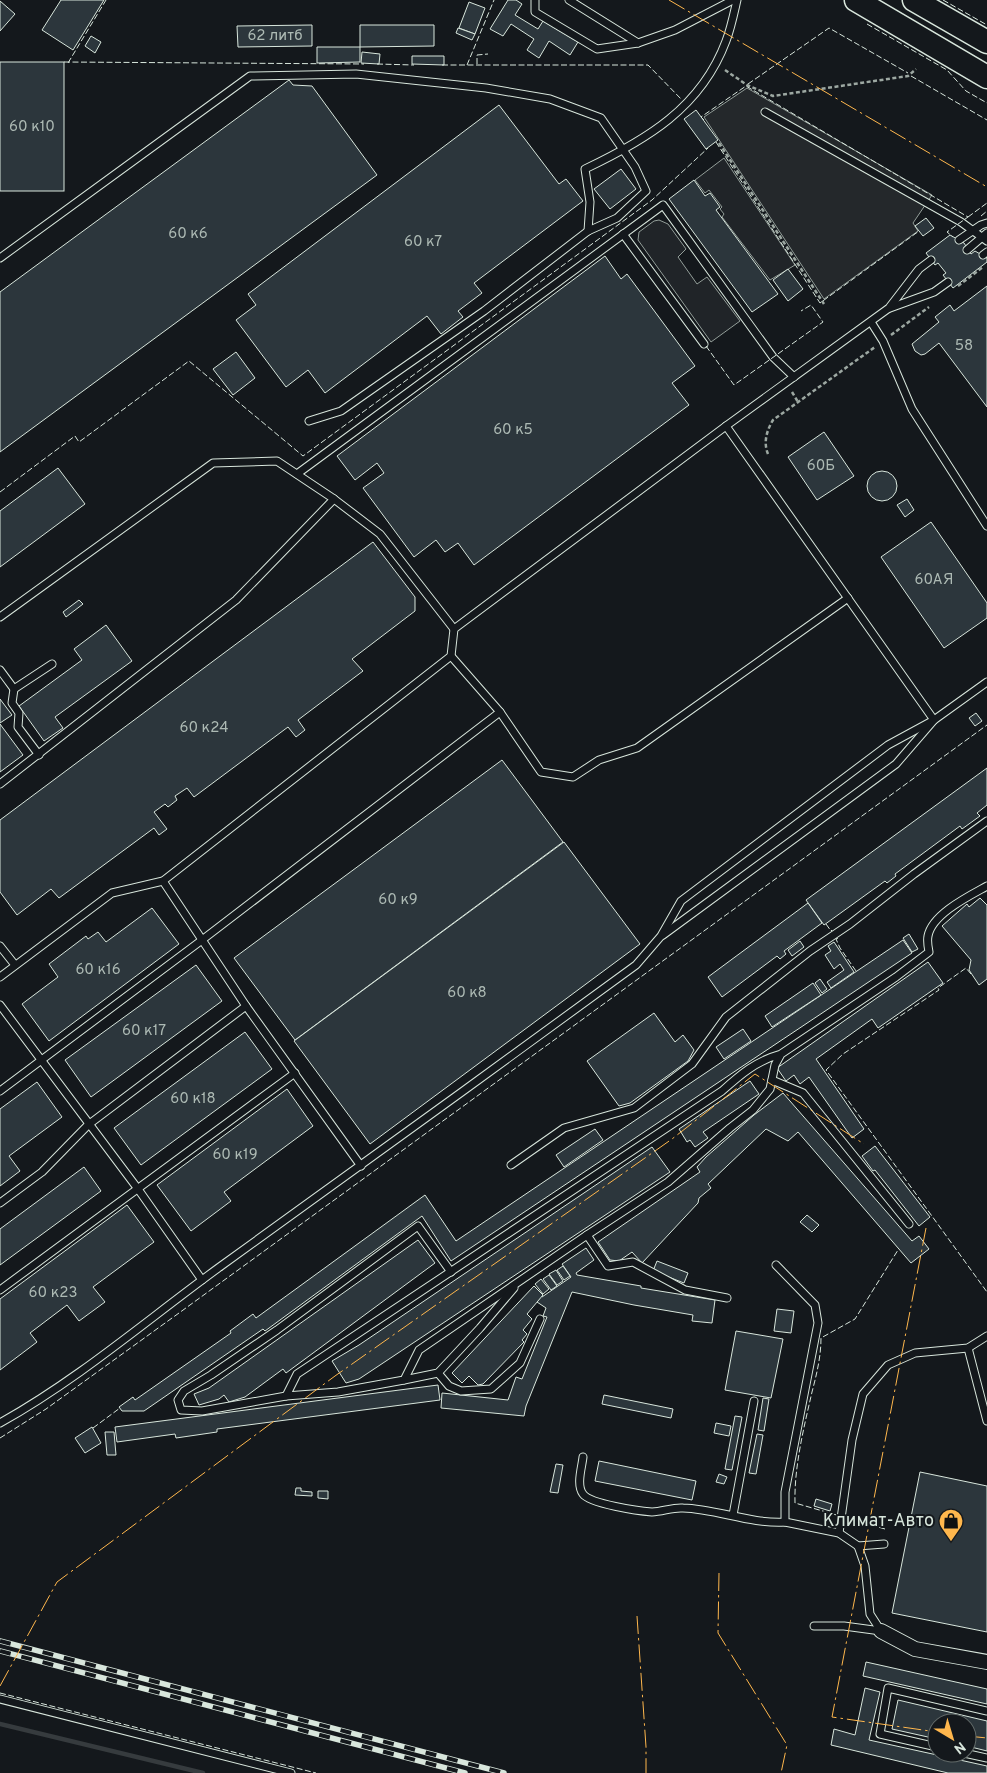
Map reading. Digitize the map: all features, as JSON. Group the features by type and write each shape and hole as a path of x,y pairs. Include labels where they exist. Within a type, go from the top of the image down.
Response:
{"main road":[{"path":"856,0 987,77"},
{"path":"914,0 987,42"}],"street":[{"path":"881,1631 915,1649 987,1662"}],"lane":[{"path":"535,0 535,12 597,49 638,43 675,30 732,0"},
{"path":"569,0 638,43"},
{"path":"588,231 590,202 584,169 624,150 663,124 684,107 707,79 716,63 726,41 737,0"},
{"path":"0,258 250,76 356,74 486,88 550,99 601,118 635,167 646,191 617,218 588,231 484,311 340,411 309,421"},
{"path":"765,112 986,237 967,250"},
{"path":"297,474 663,205 773,357 794,377"},
{"path":"959,240 980,225 987,223"},
{"path":"623,234 704,344"},
{"path":"454,629 726,426 871,322 889,308 919,269 932,260"},
{"path":"889,308 934,292 948,282"},
{"path":"871,322 883,341 912,409 987,526"},
{"path":"726,426 934,720"},
{"path":"0,617 213,463 277,461 334,499 380,534 454,629 451,656 163,881 112,893 0,977"},
{"path":"0,784 236,600 334,499"},
{"path":"451,656 500,712 542,772 573,777 599,760 637,748 848,598"},
{"path":"14,689 52,664"},
{"path":"0,670 14,689 12,704 18,713 18,727 39,754"},
{"path":"0,1423 27,1408 107,1351 636,965 661,936 681,901 888,745 934,720 987,682"},
{"path":"0,1091 202,940 500,712"},
{"path":"661,936 896,764 934,720"},
{"path":"511,1165 564,1128 634,1108 692,1064 726,1017 810,951 850,924 914,874 987,821"},
{"path":"163,881 246,1006 361,1166"},
{"path":"286,1396 297,1374 722,1091 765,1058 781,1054 896,977 929,952 928,936 935,920 965,898 987,886"},
{"path":"0,946 15,965"},
{"path":"0,1005 88,1125 138,1189 202,1280"},
{"path":"0,1203 42,1172 88,1125 246,1006"},
{"path":"404,1380 419,1350 668,1182 753,1110 770,1089 775,1065 781,1054"},
{"path":"0,1290 295,1073"},
{"path":"772,1080 803,1093 909,1224"},
{"path":"451,1272 418,1226 277,1330 184,1391 178,1400 181,1410 202,1410 286,1396 338,1392 438,1373 521,1280"},
{"path":"587,1235 608,1266 633,1262 686,1290 728,1298"},
{"path":"776,1265 815,1306 818,1323 785,1492 785,1522"},
{"path":"438,1373 449,1386 461,1390 491,1389 520,1363 540,1319"},
{"path":"839,1534 852,1440 863,1394 888,1364 915,1353 968,1348 987,1336"},
{"path":"968,1348 987,1421"},
{"path":"733,1516 754,1402"},
{"path":"583,1457 579,1487 583,1495 591,1501 653,1512 682,1508 768,1523 785,1522 839,1534 858,1546 884,1544"},
{"path":"858,1546 865,1566 870,1614 881,1631"},
{"path":"814,1626 844,1626 881,1631"},
{"path":"927,1745 880,1734 888,1688 987,1711"},
{"path":"0,1699 291,1773"}],"path":[{"path":"716,63 747,85 773,96 908,76 916,69"},
{"path":"719,143 824,304"},
{"path":"957,287 983,267"},
{"path":"768,454 766,450 767,435 773,420 935,303"}],"shaded area":[{"path":"747,88 932,195 913,223 918,231 824,299 704,117"},
{"path":"724,158 795,265 770,280 722,217 724,214 720,209 722,207 709,190 705,193 695,180"},
{"path":"659,220 668,224 686,249 678,257 697,284 707,277 740,321 711,342 638,240 639,232 654,221"}],"building":[{"path":"61,0 104,0 73,50 42,30"},
{"path":"508,0 516,0 522,4 515,15 538,29 543,21 578,42 570,55 549,41 539,58 527,50 534,39 511,24 503,36 490,29"},
{"path":"0,1 15,14 0,31"},
{"path":"469,2 485,8 475,34 459,28"},
{"path":"312,25 312,46 238,47 237,26"},
{"path":"360,25 434,25 434,46 360,47"},
{"path":"458,28 475,34 472,40 456,33"},
{"path":"91,36 101,42 95,53 85,46"},
{"path":"317,47 360,47 360,62 317,63"},
{"path":"362,52 380,54 379,64 361,63"},
{"path":"412,56 444,56 444,65 412,64"},
{"path":"0,62 64,62 64,191 0,191"},
{"path":"289,80 293,85 312,86 377,175 0,452 0,292"},
{"path":"499,105 559,184 566,179 583,201 474,283 482,293 458,311 463,317 441,334 427,316 325,393 308,370 286,387 236,320 256,305 248,294"},
{"path":"696,110 718,140 706,149 684,119"},
{"path":"621,169 636,189 610,209 594,189"},
{"path":"694,180 705,196 710,193 720,207 716,210 778,294 752,312 669,199"},
{"path":"926,218 934,228 923,236 915,226"},
{"path":"950,235 964,243 971,254 975,251 987,258 987,262 953,288 943,275 946,273 938,263 935,265 926,253"},
{"path":"605,256 621,279 627,274 695,366 672,383 689,405 474,565 458,543 445,552 436,540 414,557 363,488 384,473 377,463 355,480 337,456"},
{"path":"788,269 803,289 788,301 773,280"},
{"path":"987,286 987,407 939,343 921,355 915,351 912,344 939,322 935,317 950,305 954,311"},
{"path":"236,352 255,378 233,395 213,369"},
{"path":"824,432 854,476 817,500 788,457"},
{"path":"58,468 85,504 0,567 0,511"},
{"path":"882,471 888,472 896,480 896,492 888,500 882,501 876,500 868,492 867,486 868,480 876,472"},
{"path":"907,499 914,510 905,517 897,505"},
{"path":"931,522 987,603 987,618 944,648 881,557"},
{"path":"373,542 415,597 415,611 352,659 363,671 298,720 305,730 296,737 288,727 194,797 187,788 175,796 177,800 168,807 165,804 154,812 167,829 159,835 154,828 59,898 51,889 17,915 0,892 0,820"},
{"path":"79,600 83,604 66,617 63,612"},
{"path":"106,625 132,661 55,717 63,728 44,741 19,706 82,660 74,649"},
{"path":"0,699 12,715 0,723"},
{"path":"976,713 982,721 975,726 969,718"},
{"path":"0,724 23,755 0,772"},
{"path":"502,760 563,842 295,1040 234,958"},
{"path":"987,768 987,805 977,813 980,816 962,829 960,826 895,874 896,876 887,883 885,881 824,925 806,900"},
{"path":"564,842 640,944 370,1144 294,1041"},
{"path":"980,898 987,905 987,979 979,985 969,970 971,960 942,926 967,904 969,907"},
{"path":"808,903 822,923 784,951 786,954 780,959 777,956 722,997 708,977"},
{"path":"152,908 179,944 49,1041 22,1004 58,977 49,964 86,936 88,939 98,932 106,942"},
{"path":"909,934 918,949 912,952 903,938"},
{"path":"903,940 912,953 451,1261 422,1216 265,1331 263,1329 144,1411 122,1411 119,1407 133,1397 135,1400 231,1333 230,1331 253,1314 256,1318 425,1195 456,1241"},
{"path":"800,941 804,947 792,956 788,950"},
{"path":"834,942 854,972 831,988 827,982 844,970 840,964 834,969 825,955 831,951 828,946"},
{"path":"928,962 943,983 878,1028 872,1019 816,1059 864,1129 852,1138 809,1077 800,1084 794,1075 786,1081 777,1068"},
{"path":"196,965 222,1001 91,1097 65,1060"},
{"path":"820,979 827,989 822,993 815,983"},
{"path":"813,983 821,995 772,1027 765,1016"},
{"path":"654,1013 675,1042 683,1035 694,1050 688,1061 630,1103 619,1106 587,1061"},
{"path":"743,1029 751,1041 724,1059 716,1047"},
{"path":"245,1032 272,1069 141,1165 114,1128"},
{"path":"750,1081 759,1094 703,1132 708,1138 695,1147 690,1140 687,1142 679,1129"},
{"path":"37,1082 62,1117 9,1156 20,1171 0,1186 0,1109"},
{"path":"287,1089 313,1126 224,1192 231,1201 191,1231 157,1185"},
{"path":"783,1093 912,1241 919,1236 929,1249 911,1263 798,1132 788,1141 766,1129 708,1184 711,1188 699,1198 698,1203 642,1263 632,1252 619,1261 610,1260 598,1242 700,1172 697,1167 706,1157 754,1115"},
{"path":"595,1129 603,1140 564,1167 556,1155"},
{"path":"875,1146 930,1217 919,1226 862,1156"},
{"path":"652,1147 670,1172 359,1379 346,1383 332,1361 359,1345"},
{"path":"84,1167 101,1191 0,1265 0,1229"},
{"path":"127,1205 154,1242 93,1287 105,1302 79,1321 67,1305 30,1333 37,1342 0,1370 0,1299"},
{"path":"807,1215 819,1225 812,1232 800,1222"},
{"path":"418,1240 435,1263 286,1373 283,1369 245,1397 229,1402 224,1395 219,1399 199,1405 194,1394 209,1388"},
{"path":"586,1248 594,1260 576,1273 577,1275 715,1300 712,1323 692,1321 693,1315 572,1292 526,1406 524,1416 441,1408 442,1393 508,1400 516,1377 522,1379 547,1317 543,1316 546,1308 537,1302 541,1296 571,1277 562,1264"},
{"path":"657,1261 688,1273 684,1283 653,1271"},
{"path":"563,1266 570,1276 564,1280 557,1270"},
{"path":"556,1270 563,1281 557,1285 549,1274"},
{"path":"549,1275 557,1286 551,1290 543,1279"},
{"path":"541,1279 549,1289 543,1294 535,1284"},
{"path":"534,1286 543,1295 527,1314 532,1319 523,1330 527,1334 522,1340 524,1342 483,1384 478,1385 469,1376 462,1383 452,1373"},
{"path":"777,1309 794,1311 791,1333 774,1331"},
{"path":"736,1331 783,1339 771,1398 725,1390"},
{"path":"438,1385 440,1400 217,1429 217,1432 176,1438 175,1434 117,1442 115,1427"},
{"path":"604,1395 673,1409 671,1418 602,1404"},
{"path":"763,1398 769,1399 764,1431 758,1430"},
{"path":"735,1416 742,1417 732,1470 725,1469"},
{"path":"716,1423 731,1426 729,1436 714,1433"},
{"path":"92,1427 101,1443 85,1453 75,1438"},
{"path":"105,1432 114,1432 116,1455 107,1455"},
{"path":"757,1434 763,1435 756,1474 749,1473"},
{"path":"599,1461 696,1481 692,1500 595,1481"},
{"path":"556,1464 563,1465 558,1493 550,1492"},
{"path":"920,1472 987,1486 987,1632 892,1613"},
{"path":"719,1474 727,1477 724,1484 716,1482"},
{"path":"296,1488 301,1488 301,1491 312,1492 312,1496 295,1495"},
{"path":"318,1491 328,1491 328,1499 318,1498"},
{"path":"816,1499 832,1504 830,1511 814,1506"},
{"path":"866,1662 987,1689 987,1704 863,1676"},
{"path":"865,1688 880,1692 869,1740 927,1753 927,1763 973,1763 987,1766 987,1773 948,1773 831,1745 834,1729 855,1735"},
{"path":"898,1700 953,1713 927,1713 927,1737 892,1729"},
{"path":"977,1719 987,1721 987,1751 977,1748"}],"waterway":[{"path":"0,1724 203,1773"}],"railway":[{"path":"0,1641 504,1773"},
{"path":"0,1651 465,1773"}],"fence":[{"path":"68,63 106,0"},
{"path":"467,65 494,0"},
{"path":"943,0 987,25"},
{"path":"867,24 947,70 966,91 987,103"},
{"path":"748,84 829,28 908,73"},
{"path":"477,64 477,55 488,54"},
{"path":"64,62 364,64"},
{"path":"377,64 414,65"},
{"path":"442,65 648,65 682,100"},
{"path":"911,76 987,120"},
{"path":"704,120 701,117 746,86 968,217 947,232 953,237"},
{"path":"716,142 820,303 919,231"},
{"path":"0,492 75,436 79,442 189,361 303,456 652,200 708,148"},
{"path":"968,217 987,203"},
{"path":"981,216 987,211"},
{"path":"706,346 734,385 823,322 811,305 801,311"},
{"path":"0,1438 46,1409 179,1313 987,725"},
{"path":"826,924 832,930"},
{"path":"838,938 836,939 840,948 856,971"},
{"path":"971,974 966,968 938,988 939,990 843,1054 826,1070 987,1292"},
{"path":"885,1529 795,1503 795,1489 800,1447 818,1365 821,1338 855,1319 898,1250"},
{"path":"93,1428 120,1408"},
{"path":"0,1693 316,1773"}],"power":[{"path":"669,0 987,187"},
{"path":"0,1686 57,1582 335,1376 672,1139 755,1074 864,1144"},
{"path":"926,1228 832,1717 927,1731"},
{"path":"719,1573 718,1633 787,1745 781,1773"},
{"path":"637,1616 646,1773"},
{"path":"977,1737 987,1738"}],"place":[{"name":"Климат-Авто","path":"951,1542"}]}
